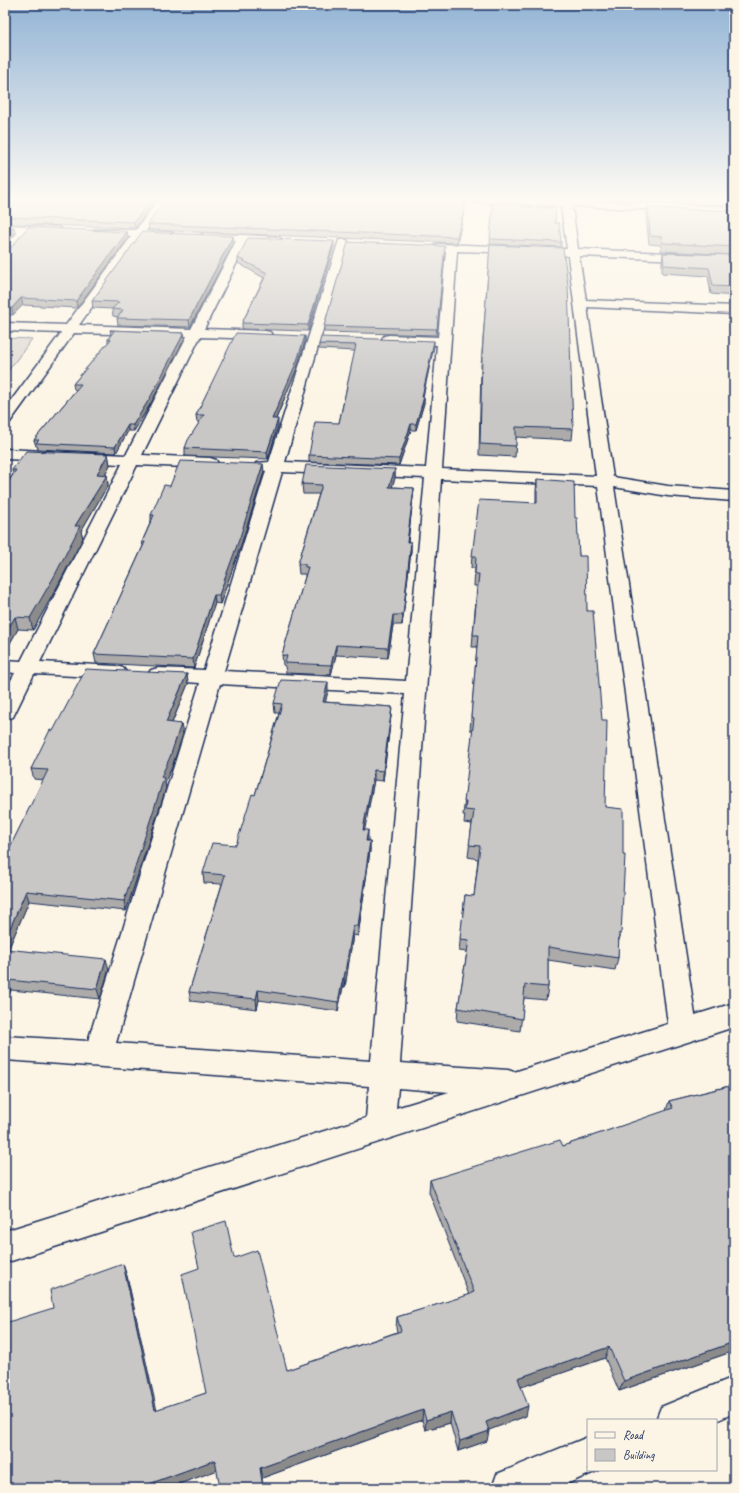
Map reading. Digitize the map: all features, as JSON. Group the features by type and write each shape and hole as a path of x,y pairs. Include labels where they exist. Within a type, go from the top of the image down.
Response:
{"street":[{"path":"5,419 115,267"},
{"path":"5,712 229,267"},
{"path":"98,1055 335,267"},
{"path":"380,1127 386,1074 450,267"},
{"path":"575,267 683,1031"},
{"path":"580,303 734,310"},
{"path":"5,327 274,336"},
{"path":"375,339 444,341"},
{"path":"5,454 227,464"},
{"path":"251,465 605,481 668,491 734,496"},
{"path":"5,666 416,688"},
{"path":"5,1247 734,1015"},
{"path":"5,1048 519,1084"},
{"path":"676,1419 734,1395"},
{"path":"511,1488 587,1456"}],"shaded area":[{"path":"5,338 32,339 5,375"}],"building":[{"path":"5,267 101,267 76,301 21,298 12,308 5,307"},
{"path":"117,267 217,267 189,320 117,318 123,310 112,309 119,302 92,301"},
{"path":"255,267 326,267 308,325 242,323 267,273"},
{"path":"341,267 443,267 437,329 324,326"},
{"path":"488,267 566,267 568,285 573,429 516,427 516,446 480,444 482,356"},
{"path":"689,267 734,267 734,287 713,286 709,268"},
{"path":"110,330 184,333 150,398 133,425 128,425 115,447 36,443 39,440 34,440 81,384 73,384 111,339 108,339 114,331"},
{"path":"236,333 305,336 297,361 272,419 278,419 267,452 185,448 188,440 204,415 196,415"},
{"path":"321,337 434,341 422,397 424,397 416,424 411,424 399,459 309,455 315,422 339,423 356,345 319,344"},
{"path":"26,451 108,454 97,474 107,475 75,526 80,526 55,575 30,618 15,617 5,634 5,487 16,470 12,470"},
{"path":"180,461 263,464 240,537 219,595 214,595 193,659 94,654 145,542 142,542 154,515 151,515 164,485 170,486"},
{"path":"306,465 395,469 389,487 414,488 407,542 411,542 403,615 393,615 388,648 336,645 331,665 285,663 287,656 282,655 308,567 305,567 305,564 298,564 322,485 302,484"},
{"path":"537,479 574,482 575,518 577,518 579,556 586,556 587,611 593,611 602,720 607,720 605,807 623,809 623,855 625,855 621,934 619,933 618,958 548,947 548,987 525,985 522,1019 458,1008 469,940 460,939 465,895 474,896 480,846 469,845 474,811 465,810 466,802 464,802 474,718 471,717 478,635 473,635 479,574 475,574 476,556 472,556 479,500 537,503"},
{"path":"86,669 187,674 166,722 181,724 170,757 161,777 164,778 124,901 26,891 5,940 5,857 48,770 31,769 50,730 53,731"},
{"path":"281,680 328,682 323,702 392,707 383,771 374,770 363,830 368,830 366,841 370,841 358,926 353,926 344,978 338,1002 258,990 256,999 189,992 225,875 203,873 212,843 236,845 252,794 255,795 282,704 274,703"},
{"path":"5,949 106,959 97,989 8,980 5,985"},
{"path":"734,1085 734,1342 624,1381 609,1347 518,1378 528,1406 486,1422 489,1431 460,1441 451,1412 426,1420 423,1410 260,1468 263,1488 220,1488 215,1460 138,1488 5,1488 5,1323 53,1308 50,1290 123,1264 155,1410 206,1393 182,1274 199,1268 191,1232 226,1221 234,1258 257,1250 287,1370 401,1331 397,1317 474,1292 430,1180 560,1140 563,1146 673,1108 669,1101"}]}
